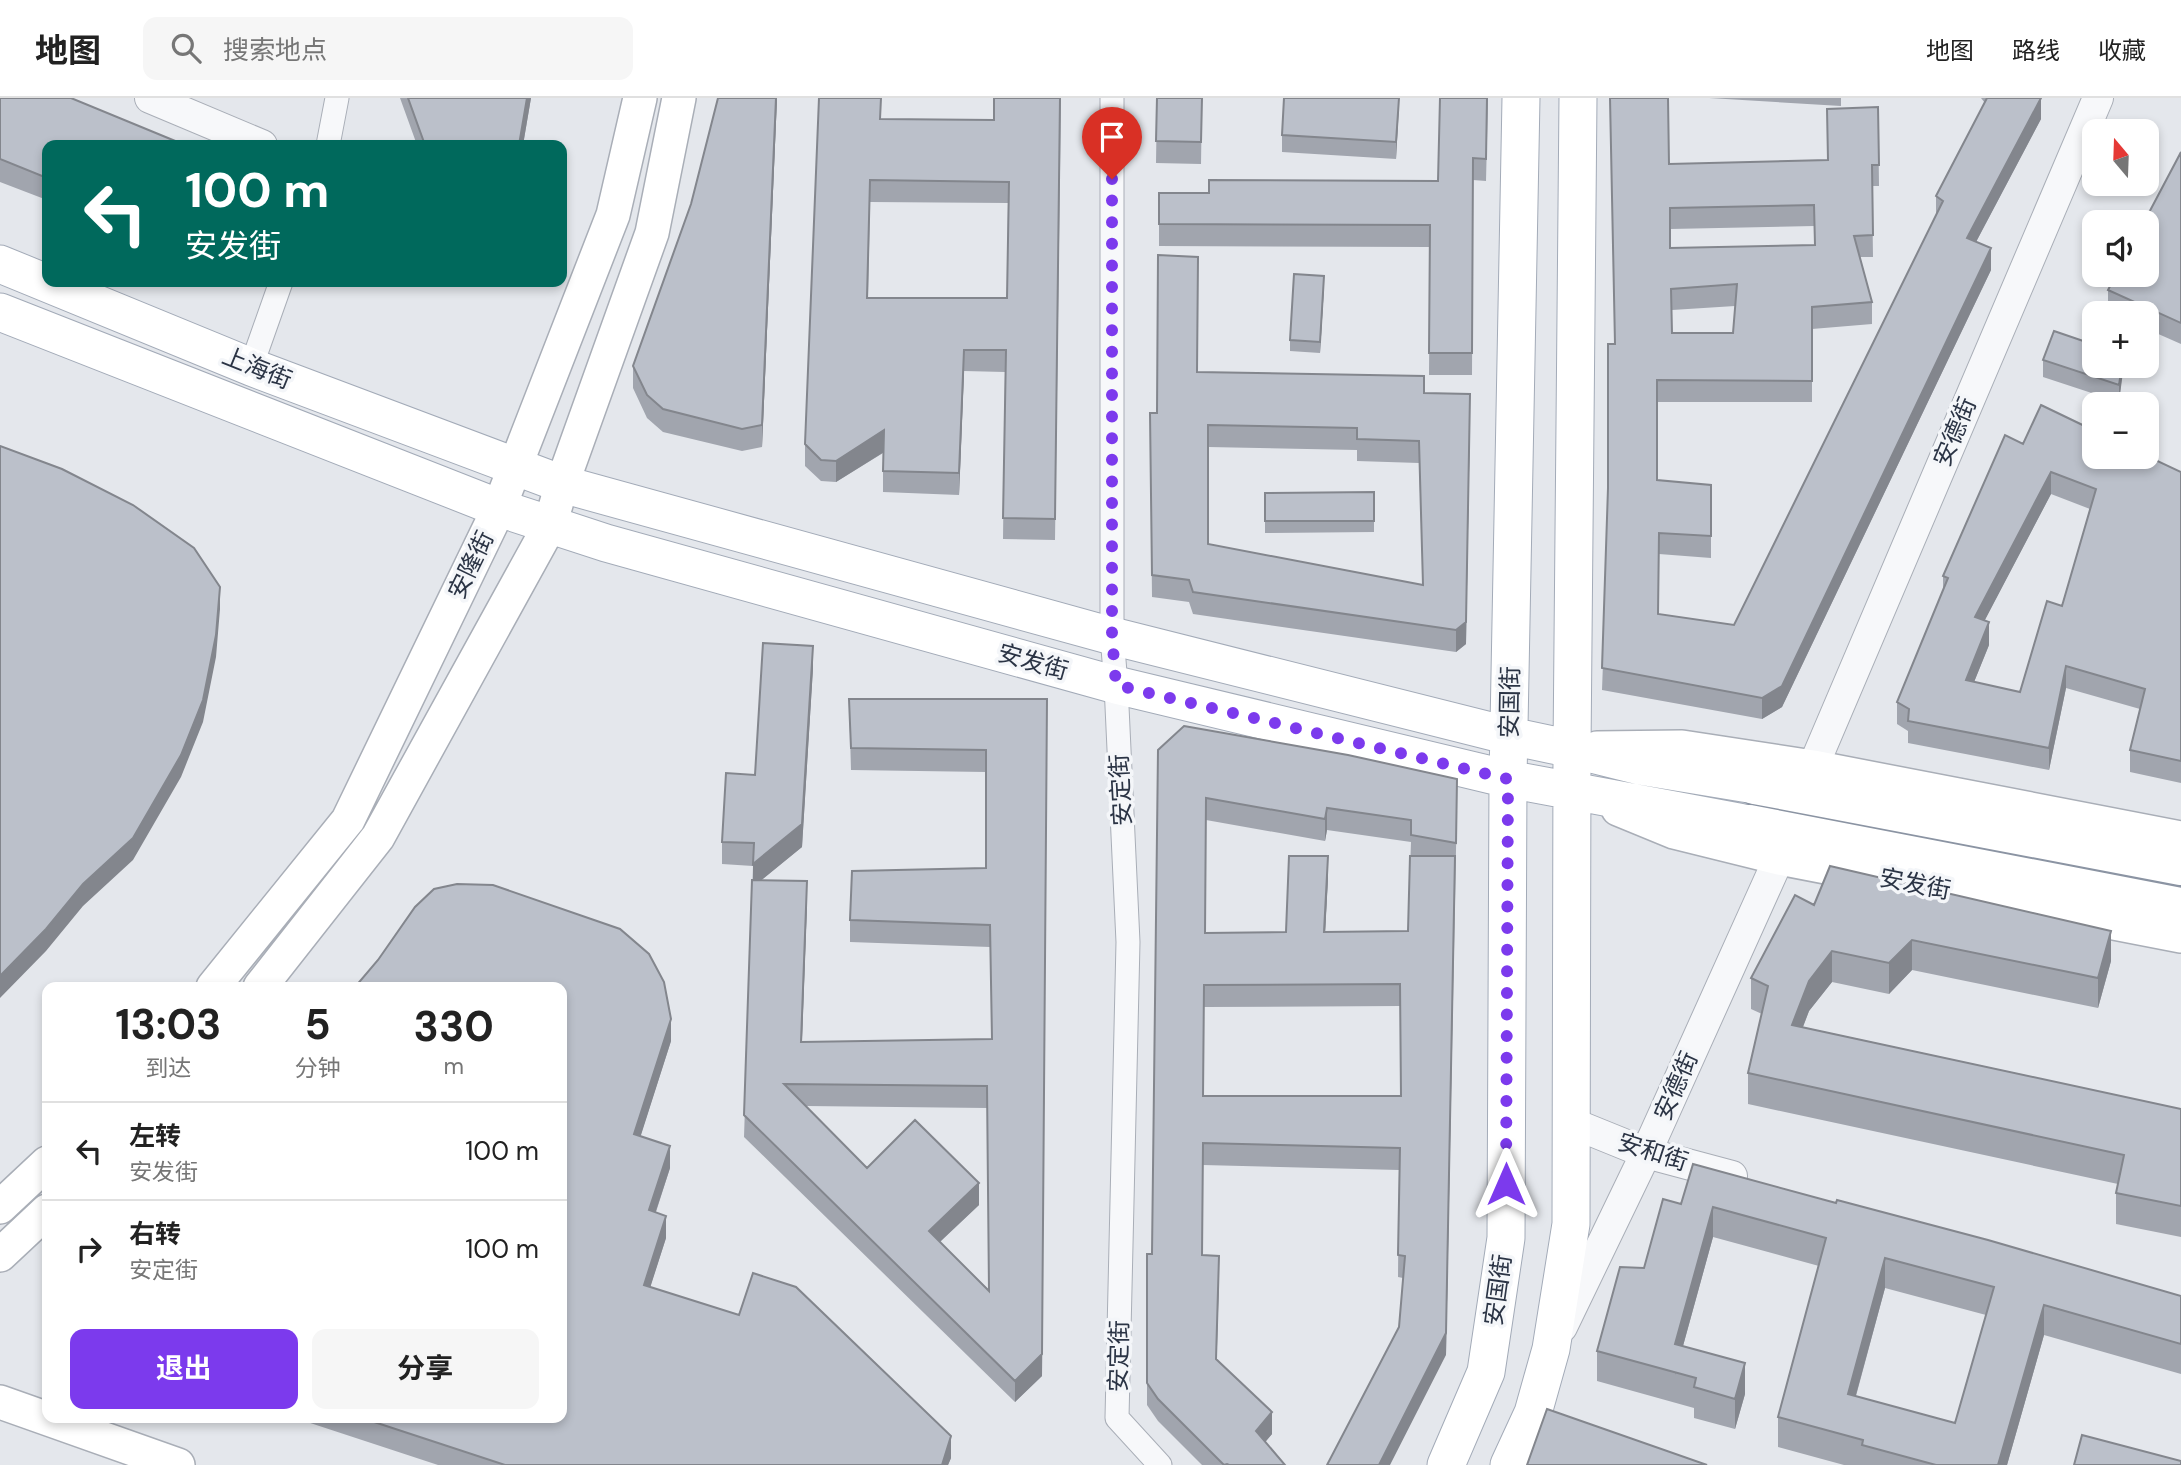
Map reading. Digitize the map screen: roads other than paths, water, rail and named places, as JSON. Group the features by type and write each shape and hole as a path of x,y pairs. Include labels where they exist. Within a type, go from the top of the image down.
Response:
{"highway":[{"name":"安发街","path":"1755,785 2181,866"},
{"name":"安发街","path":"1749,824 2181,907"}],"main road":[{"name":"安隆街","path":"217,982 348,820 499,508 613,215 640,98"},
{"name":"安隆街","path":"264,982 378,838 550,525 562,484 652,233 679,98"},
{"name":"安国街","path":"1446,1465 1486,1372 1506,1238 1508,779 1521,98"},
{"path":"1509,1465 1546,1417 1551,1349 1571,1224 1578,98"},
{"name":"上海街","path":"0,264 42,281"},
{"name":"上海街","path":"56,287 251,367 515,468"},
{"name":"上海街","path":"0,312 499,508"},
{"name":"安发街","path":"515,468 562,484 1112,636 1510,736 1640,766 1755,785"},
{"name":"安发街","path":"499,508 550,525 1116,685 1508,779 1749,824"},
{"name":"安发街","path":"1572,749 1682,747 1813,766 2181,838"},
{"name":"安发街","path":"1574,791 1674,832 1779,858 2181,936"},
{"path":"0,1208 42,1168"},
{"path":"0,1255 42,1216"},
{"path":"0,1402 42,1417"},
{"path":"59,1423 178,1465"}],"street":[{"path":"150,98 250,140"},
{"path":"329,140 337,98"},
{"name":"安定街","path":"1112,98 1112,636 1128,942 1117,1418 1160,1465"},
{"name":"安德街","path":"1813,766 2098,98"},
{"path":"251,367 279,287"},
{"name":"安德街","path":"1551,1349 1646,1153 1779,858"},
{"name":"安和街","path":"1572,1123 1646,1153 1753,1182"}]}
